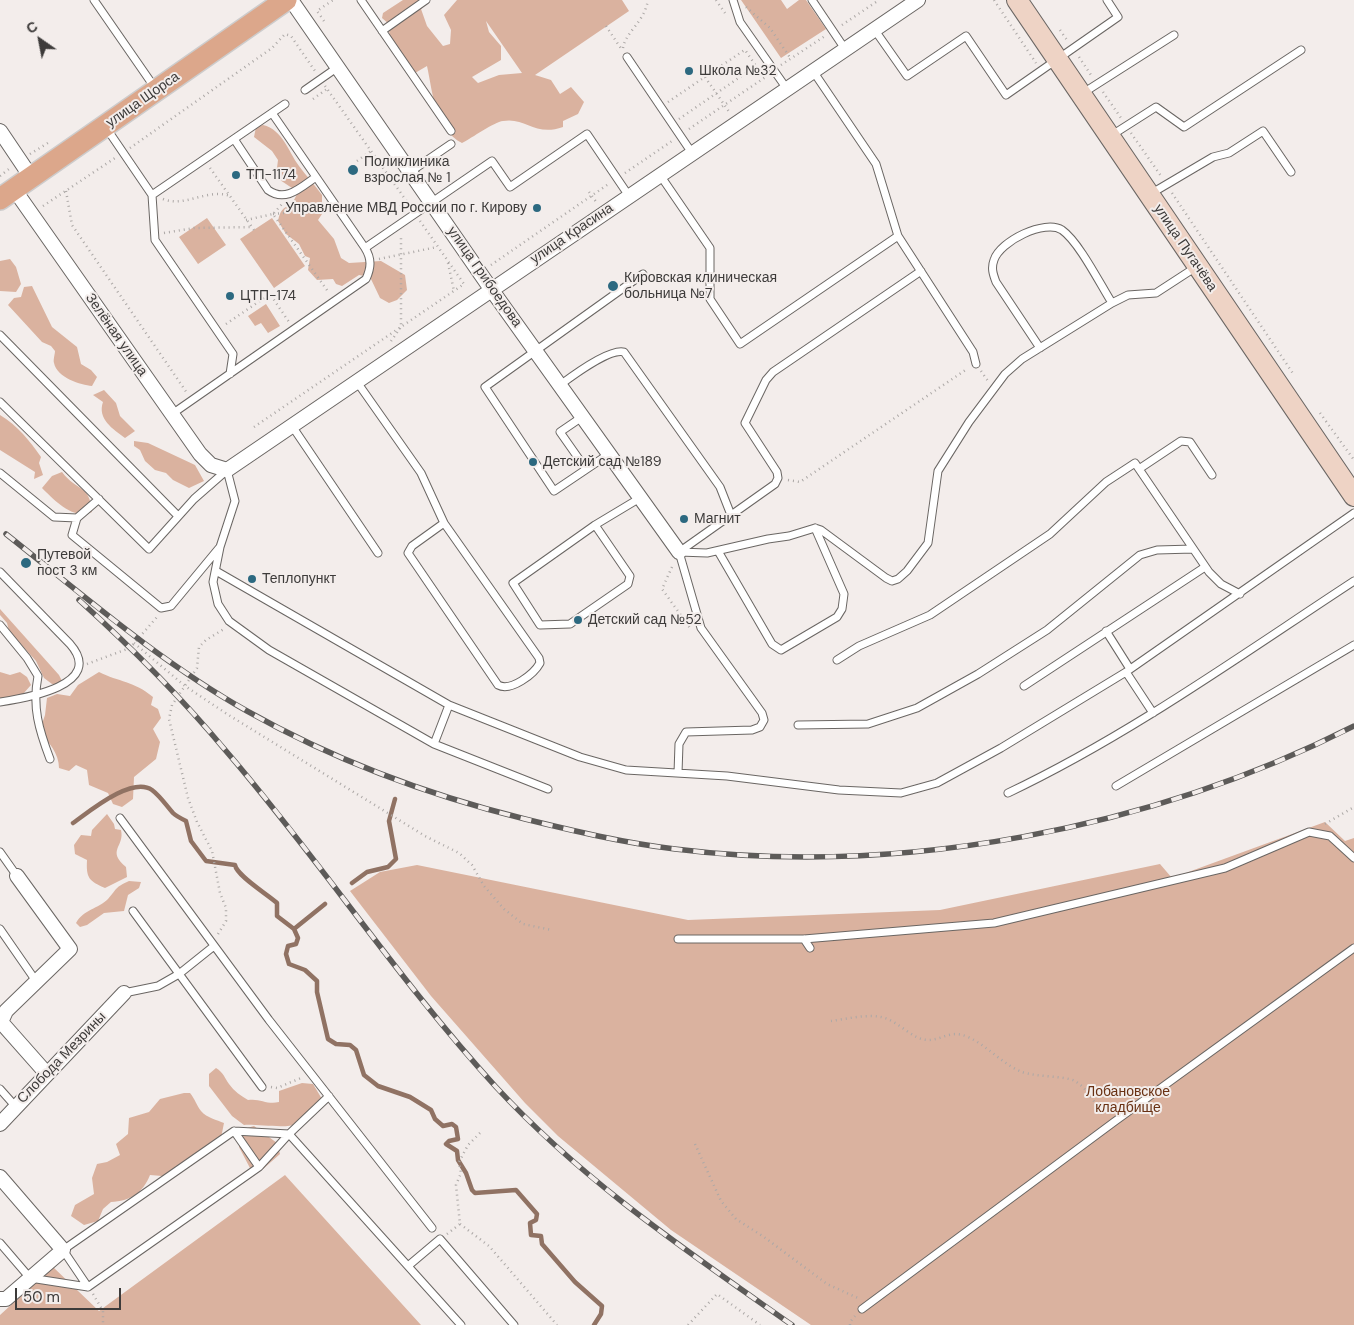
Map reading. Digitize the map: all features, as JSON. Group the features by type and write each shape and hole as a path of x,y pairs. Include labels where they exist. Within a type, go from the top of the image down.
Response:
{"main road":[{"name":"улица Щорса","path":"7,194 286,0"}],"street":[{"name":"улица Грибоедова","path":"291,0 492,289 679,552"},
{"name":"улица Красина","path":"228,470 918,0"},
{"name":"улица Пугачёва","path":"1017,0 1057,59 1089,89 1118,131 1149,195 1354,496"},
{"path":"0,131 31,177"},
{"name":"Зелёная улица","path":"7,194 31,214 200,454 211,465 228,470"},
{"path":"17,876 70,949 3,1007 1,1022 47,1074"},
{"name":"Слобода Мезрины","path":"0,1124 124,993"},
{"path":"0,1177 63,1250 6,1298 0,1299"}],"lane":[{"path":"94,0 156,91"},
{"path":"361,0 451,130"},
{"path":"382,30 426,0"},
{"path":"733,0 740,22 787,89"},
{"path":"812,0 845,49"},
{"path":"874,29 907,76 966,36 1006,94 1118,17 1106,0"},
{"path":"1089,89 1174,35"},
{"path":"1118,131 1156,107 1184,128 1302,50"},
{"path":"626,57 692,153"},
{"path":"305,90 338,67"},
{"path":"813,71 876,164 898,236 973,352 976,364"},
{"path":"152,195 285,104"},
{"path":"172,414 366,279 370,272 370,260 365,248 272,113"},
{"path":"105,126 152,195 155,240 233,354 230,374"},
{"path":"1149,195 1213,157 1229,153 1263,131 1291,172"},
{"path":"365,248 492,161 510,187 587,134 629,196"},
{"path":"234,139 268,190 274,194 281,197 289,195 316,177"},
{"path":"410,172 451,144"},
{"path":"660,175 710,248 710,299 740,344 898,236"},
{"path":"1040,348 996,282 992,271 994,258 1002,249 1032,229 1046,227 1060,229 1071,238 1112,303"},
{"path":"679,552 707,553 768,538 789,536 815,528 821,530 886,578 898,579 907,571 928,542 938,471 994,388 1022,359 1112,303 1128,295 1156,292 1198,266"},
{"path":"679,552 775,484 778,478 777,472 745,423 769,375 921,271"},
{"path":"609,454 554,491 486,390 486,384 536,351 643,274"},
{"path":"0,335 178,516"},
{"path":"560,385 615,352 624,352 720,487 731,515"},
{"path":"356,382 421,473 444,523 539,658 540,663 537,668 510,687 504,688 498,685 408,553 412,546 444,523"},
{"path":"0,402 149,549 194,499 228,470 235,501 220,547 214,592 218,604 229,621 269,650 434,744 548,789"},
{"path":"582,417 560,432 586,469"},
{"path":"292,426 378,553"},
{"path":"1139,469 1181,441 1186,440 1190,442 1212,475"},
{"path":"838,660 859,646 930,615 1050,534 1106,482 1135,463 1205,567 1216,580 1240,594"},
{"path":"0,473 54,517 77,518"},
{"path":"595,525 630,580 628,584 570,624 540,626 513,583 595,525 640,498"},
{"path":"99,499 77,518 72,535 164,608 171,606 220,547"},
{"path":"216,570 450,705 589,760 626,770 726,776 839,790 901,793 937,783 1001,748 1128,670 1354,514"},
{"path":"718,551 772,644 781,650 837,617 842,609 844,594 815,528"},
{"path":"798,725 868,724 917,708 978,674 1047,630 1140,555 1157,550 1193,549"},
{"path":"678,773 680,738 686,732 752,730 760,727 764,720 762,712 701,628 679,552"},
{"path":"1024,686 1205,567"},
{"path":"0,572 78,654 79,667 68,682 34,696 0,702"},
{"path":"1008,793 1060,768 1153,713 1354,580"},
{"path":"0,625 28,658 38,676 34,696 39,731 50,759"},
{"path":"1106,631 1153,713"},
{"path":"1116,786 1354,645"},
{"path":"434,744 450,705"},
{"path":"120,818 214,946 432,1228"},
{"path":"678,940 804,939 994,923 1226,868 1309,832 1330,836 1354,858"},
{"path":"0,852 17,876"},
{"path":"133,911 262,1087"},
{"path":"0,929 36,980"},
{"path":"804,939 810,948"},
{"path":"124,993 158,986 179,974 214,946"},
{"path":"862,1309 1114,1122 1354,948"},
{"path":"0,1089 16,1106"},
{"path":"0,1243 30,1278 88,1288 259,1167 289,1134 329,1096"},
{"path":"234,1131 259,1167"},
{"path":"88,1288 63,1250 234,1131 289,1134 461,1325"},
{"path":"408,1266 440,1239 514,1325"}],"path":[{"path":"626,57 623,49 624,42 645,15 648,0"},
{"path":"994,0 1089,89 1118,131 1167,185 1294,376"},
{"path":"744,5 761,18 791,59"},
{"path":"1056,24 1057,59"},
{"path":"606,26 626,57"},
{"path":"31,214 272,48 284,34 291,36 464,284 254,427"},
{"path":"661,107 748,48"},
{"path":"672,124 756,66 745,50"},
{"path":"705,77 730,114"},
{"path":"313,99 328,89"},
{"path":"356,161 371,151"},
{"path":"155,235 194,228 253,228 204,160"},
{"path":"66,191 72,226 192,400"},
{"path":"152,195 172,203 216,193 230,196"},
{"path":"392,212 407,202"},
{"path":"273,214 284,203"},
{"path":"246,220 273,214 338,208"},
{"path":"273,214 335,301"},
{"path":"386,348 402,327 401,223"},
{"path":"370,260 438,247"},
{"path":"448,261 454,291"},
{"path":"216,330 270,294 294,329"},
{"path":"778,478 800,482 976,364 994,388"},
{"path":"1316,407 1354,460"},
{"path":"79,667 130,648 164,608"},
{"path":"214,946 226,921 226,908 220,893 212,851 197,822 188,798 170,719 172,705 197,668 198,651 201,644 224,630 229,621"},
{"path":"134,643 185,686 417,831 459,853 472,865 484,886 504,909 523,924 552,930"},
{"path":"1309,832 1354,807"},
{"path":"831,1021 880,1017 899,1024 914,1036 926,1040 949,1033 966,1036 1005,1063 1022,1072 1044,1078 1073,1080 1087,1091 1104,1117 1114,1122"},
{"path":"262,1087 277,1088 312,1074"},
{"path":"482,1131 468,1145 459,1162 461,1173 456,1185 460,1224 489,1246 557,1325"},
{"path":"694,1144 721,1201 736,1219 764,1237 827,1284 871,1303"},
{"path":"440,1239 460,1224"},
{"path":"88,1288 103,1311 103,1325"},
{"path":"688,1325 718,1294 760,1325"}],"green space":[{"path":"403,0 430,0 421,9 427,26 443,46 450,44 451,30 444,15 457,0 622,0 629,11 535,75 551,80 560,94 571,87 584,102 578,114 563,121 563,127 545,130 518,122 503,121 462,143 453,137 441,120 434,99 427,66 415,73 399,58 390,39 390,25 382,18 383,13","holes":["486,21 522,73 499,75 478,83 472,77 501,60 501,46 489,32"]},
{"path":"741,0 781,0 787,9 799,0 806,0 826,29 781,58"},
{"path":"263,125 276,131 299,166 322,195 322,214 318,220 334,239 341,258 349,263 381,261 405,275 407,290 397,300 389,303 380,298 370,277 359,275 342,286 336,284 333,279 317,280 308,270 310,258 305,256 299,244 286,234 278,221 282,210 292,204 298,192 280,180 277,168 278,160 272,151 254,137 256,127"},
{"path":"207,218 226,245 198,264 179,237"},
{"path":"272,218 305,266 274,288 240,239"},
{"path":"10,259 16,267 21,284 16,292 0,291 0,261"},
{"path":"32,286 52,327 77,347 81,364 91,370 97,377 92,386 64,377 54,363 55,351 51,346 42,342 8,305 14,298 21,297 24,287"},
{"path":"266,304 280,326 268,333 261,323 255,326 248,316"},
{"path":"104,390 116,403 120,416 135,431 125,438 107,423 102,414 103,402 93,395"},
{"path":"0,415 23,434 41,457 39,463 43,475 34,479 35,472 0,450"},
{"path":"134,441 148,443 195,465 204,481 189,488 173,480 166,473 155,470 145,461 140,450 134,446"},
{"path":"62,472 86,492 91,503 92,512 78,514 71,512 42,488 52,476"},
{"path":"0,609 59,675 62,681 59,684 52,684 44,678 36,661 9,631 7,623 0,615"},
{"path":"0,672 10,675 20,672 27,677 31,685 23,694 0,699"},
{"path":"99,672 133,685 153,697 151,705 158,709 161,718 153,729 160,742 156,759 134,777 133,799 122,807 113,804 108,793 89,785 87,770 76,765 69,771 59,768 53,748 39,733 45,715 47,698 57,694 70,696 78,685"},
{"path":"107,814 115,829 121,830 122,836 117,856 126,867 127,877 105,888 92,881 87,871 87,860 75,854 74,845 81,835 91,836 92,830"},
{"name":"Лобановское кладбище","path":"1325,822 1345,841 1354,838 1354,1325 811,1325 671,1230 558,1136 525,1103 431,996 350,891 380,872 417,865 688,920 940,910 1160,864 1172,878"},
{"path":"129,881 141,882 139,888 128,895 124,911 104,913 87,925 80,927 76,923 87,912 108,899 118,887"},
{"path":"216,1068 222,1073 233,1089 248,1100 271,1103 279,1102 279,1091 302,1083 313,1084 322,1099 303,1120 296,1124 279,1126 244,1125 232,1116 209,1086 209,1074"},
{"path":"190,1093 203,1113 224,1123 221,1138 191,1156 188,1164 176,1173 162,1176 150,1175 144,1187 135,1195 124,1200 111,1202 103,1209 98,1221 84,1225 71,1216 75,1205 94,1194 92,1178 97,1164 107,1162 120,1155 116,1144 128,1134 129,1118 149,1112 160,1099"},
{"path":"254,1126 277,1143 280,1154 263,1169 251,1170 239,1147 244,1129"},
{"path":"285,1175 421,1325 0,1325 0,1315 53,1267 99,1311"}],"waterway":[{"path":"73,823 123,791 144,787 152,790 173,813 186,821 191,841 206,861 235,865 241,874 277,903 277,916 294,929 298,938 296,944 288,946 286,954 289,964 305,970 317,981 317,992 328,1039 336,1044 350,1045 356,1050 364,1075 378,1086 410,1097 431,1110 435,1119 443,1126 452,1124 456,1127 458,1139 449,1141 446,1144 457,1151 458,1160 475,1193 516,1190 537,1214 536,1220 530,1223 531,1235 541,1236 542,1244 575,1282 602,1306 601,1314 594,1325"},
{"path":"352,883 367,872 388,867 396,859 389,821 395,799"},
{"path":"294,929 325,904"}],"railway":[{"path":"6,534 153,650 215,692 280,729 382,774 453,799 562,828 618,840 675,849 761,856 848,856 936,850 1024,837 1110,818 1194,793 1276,762 1354,726"},
{"path":"79,600 155,673 209,731 261,792 426,1005 496,1087 565,1154 601,1185 675,1242 792,1325"}],"place":[{"name":"Школа №32","path":"689,71"},
{"name":"Поликлиника взрослая № 1","path":"353,170"},
{"name":"ТП-1174","path":"236,175"},
{"name":"Управление МВД России по г. Кирову","path":"537,208"},
{"name":"Кировская клиническая больница №7","path":"613,286"},
{"name":"ЦТП-174","path":"230,296"},
{"name":"Детский сад №189","path":"533,462"},
{"name":"Магнит","path":"684,519"},
{"name":"Путевой пост 3 км","path":"26,563"},
{"name":"Теплопункт","path":"252,579"},
{"name":"Детский сад №52","path":"578,620"}]}
